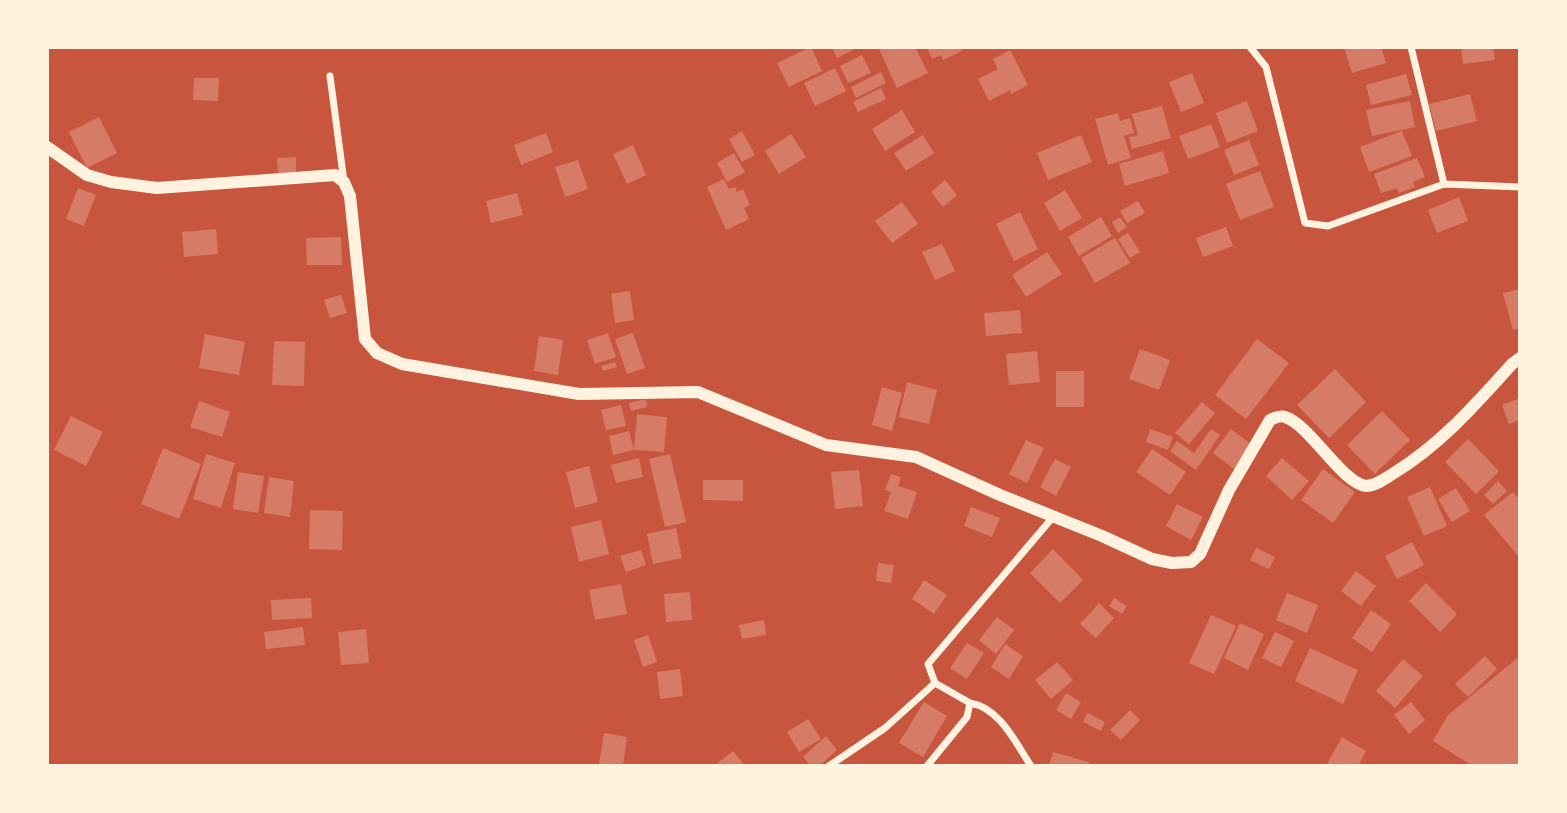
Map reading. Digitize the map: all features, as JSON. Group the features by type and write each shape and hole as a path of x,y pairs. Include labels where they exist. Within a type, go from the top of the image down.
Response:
{"street":[{"path":"1250,47 1266,67 1305,223 1328,226 1444,184 1520,187"},
{"path":"1411,47 1444,184"},
{"path":"330,76 344,182 350,195 365,339 377,353 402,364 579,394 698,392 826,445 916,457 1152,559 1172,563 1191,562 1200,554 1229,490 1270,420 1277,416 1285,416 1299,426 1354,481 1368,486 1418,458 1465,415 1520,358"},
{"path":"47,147 87,175 111,182 157,188 335,175 344,182"},
{"path":"1031,766 1003,724 984,706 970,703 935,683 928,664 1053,517"},
{"path":"829,766 885,728 935,683"},
{"path":"927,766 967,717 970,703"}],"building":[{"path":"811,47 822,71 789,87 777,63"},
{"path":"832,47 859,47 837,58"},
{"path":"878,47 915,47 928,73 897,88"},
{"path":"927,47 960,47 962,51 943,60 941,55 932,59"},
{"path":"1344,47 1381,47 1386,63 1352,73"},
{"path":"1461,47 1493,47 1495,60 1463,64"},
{"path":"1010,50 1028,85 1011,94 1010,90 989,101 978,79 998,69 993,59"},
{"path":"862,55 871,73 848,83 840,66"},
{"path":"835,68 846,91 815,106 804,83"},
{"path":"881,72 886,83 856,98 851,87"},
{"path":"1192,73 1204,103 1181,112 1169,82"},
{"path":"1406,74 1412,95 1371,105 1366,85"},
{"path":"194,78 219,78 218,101 193,100"},
{"path":"881,88 886,99 858,112 853,102"},
{"path":"1470,94 1477,121 1436,131 1429,104"},
{"path":"1247,101 1258,131 1227,143 1216,113"},
{"path":"1410,101 1415,127 1372,136 1366,110"},
{"path":"1162,106 1171,138 1132,149 1129,137 1138,135 1132,114"},
{"path":"902,110 915,132 885,151 872,129"},
{"path":"1118,113 1120,121 1130,118 1134,133 1124,136 1131,158 1108,165 1095,119"},
{"path":"99,117 117,153 87,168 69,132"},
{"path":"1211,124 1220,147 1188,159 1179,136"},
{"path":"742,131 755,155 742,162 729,139"},
{"path":"1402,131 1412,156 1369,172 1360,147"},
{"path":"546,133 553,152 521,165 514,145"},
{"path":"791,134 806,157 779,174 765,151"},
{"path":"923,135 934,153 906,171 894,153"},
{"path":"1081,135 1092,162 1048,180 1037,153"},
{"path":"1249,140 1259,165 1234,175 1224,150"},
{"path":"633,145 646,175 627,184 613,154"},
{"path":"1163,151 1169,173 1125,186 1119,164"},
{"path":"734,153 745,172 727,182 717,163"},
{"path":"296,157 296,175 278,175 277,158"},
{"path":"1417,158 1425,177 1413,182 1415,187 1399,193 1397,188 1381,193 1374,174"},
{"path":"578,160 588,189 565,197 555,167"},
{"path":"1260,171 1274,207 1240,220 1226,184"},
{"path":"724,179 729,189 735,187 737,192 743,189 750,205 744,208 749,219 726,230 707,187"},
{"path":"945,180 957,195 943,207 931,192"},
{"path":"78,188 96,195 84,226 66,219"},
{"path":"1065,190 1082,218 1060,231 1044,203"},
{"path":"517,193 523,215 491,223 486,201"},
{"path":"1459,197 1468,221 1437,233 1428,210"},
{"path":"1138,201 1145,213 1127,223 1120,211"},
{"path":"902,202 918,224 892,243 875,221"},
{"path":"1020,212 1038,249 1014,261 996,224"},
{"path":"1101,217 1112,236 1079,256 1068,237"},
{"path":"1120,217 1127,227 1118,233 1112,222"},
{"path":"1226,227 1233,246 1203,257 1196,238"},
{"path":"216,229 218,254 184,257 182,232"},
{"path":"1128,233 1140,252 1130,258 1118,239"},
{"path":"341,237 342,265 307,265 306,238"},
{"path":"1115,238 1130,263 1095,283 1081,258"},
{"path":"942,244 955,271 935,280 922,252"},
{"path":"1047,252 1062,274 1026,297 1012,275"},
{"path":"1520,289 1520,328 1513,330 1503,293"},
{"path":"630,291 634,320 615,323 611,294"},
{"path":"341,295 347,313 330,318 324,300"},
{"path":"1020,310 1022,333 986,336 984,313"},
{"path":"608,333 616,357 595,364 587,340"},
{"path":"633,333 645,368 627,374 615,339"},
{"path":"205,334 245,342 239,375 199,368"},
{"path":"539,336 563,340 558,375 534,371"},
{"path":"1257,339 1289,363 1246,419 1215,395"},
{"path":"274,341 305,342 304,386 272,385"},
{"path":"1140,349 1170,360 1159,390 1129,379"},
{"path":"1037,351 1040,382 1009,385 1006,354"},
{"path":"615,362 617,367 603,371 601,366"},
{"path":"1335,369 1366,402 1329,438 1297,405"},
{"path":"1056,371 1084,371 1084,407 1056,407"},
{"path":"907,382 937,390 929,424 899,417"},
{"path":"882,387 902,393 892,431 872,425"},
{"path":"1520,398 1520,420 1509,424 1502,405"},
{"path":"646,399 647,407 631,411 629,403"},
{"path":"199,401 230,412 222,437 190,427"},
{"path":"1202,402 1215,413 1189,444 1175,433"},
{"path":"621,405 626,426 606,430 601,410"},
{"path":"1382,411 1410,440 1375,474 1347,445"},
{"path":"637,414 667,417 664,452 634,450"},
{"path":"71,416 103,432 86,466 54,450"},
{"path":"1150,429 1173,437 1168,450 1146,442"},
{"path":"1211,429 1220,435 1196,470 1170,451 1177,441 1194,453"},
{"path":"1231,429 1252,445 1234,469 1213,453"},
{"path":"629,431 634,450 613,455 609,436"},
{"path":"1468,439 1499,471 1476,494 1445,462"},
{"path":"1026,440 1044,448 1027,483 1009,474"},
{"path":"163,448 201,464 179,519 141,504"},
{"path":"1152,449 1186,472 1170,495 1136,472"},
{"path":"206,454 235,463 221,508 193,499"},
{"path":"670,454 686,522 665,527 649,459"},
{"path":"639,458 643,477 616,483 611,465"},
{"path":"1282,458 1309,481 1292,500 1266,476"},
{"path":"1055,459 1071,467 1056,496 1040,487"},
{"path":"589,466 598,502 575,508 566,472"},
{"path":"1323,469 1355,492 1333,523 1301,500"},
{"path":"859,470 863,506 835,509 831,472"},
{"path":"238,472 264,476 258,513 233,509"},
{"path":"891,474 901,477 898,486 917,492 908,519 884,511 891,492 885,490"},
{"path":"269,477 294,481 290,517 264,513"},
{"path":"703,480 743,480 743,501 703,500"},
{"path":"1498,481 1507,491 1493,504 1484,495"},
{"path":"1430,487 1447,526 1424,536 1407,497"},
{"path":"1456,488 1470,511 1452,522 1438,499"},
{"path":"1513,492 1520,500 1518,556 1484,515"},
{"path":"1177,504 1203,517 1191,540 1166,526"},
{"path":"971,507 1000,518 992,537 964,526"},
{"path":"310,510 343,511 342,550 309,549"},
{"path":"601,520 609,554 579,562 571,527"},
{"path":"676,528 682,558 653,564 647,534"},
{"path":"1412,542 1424,565 1397,579 1385,556"},
{"path":"1256,548 1275,557 1269,569 1250,560"},
{"path":"1053,549 1083,580 1060,603 1030,573"},
{"path":"641,550 646,565 626,572 620,556"},
{"path":"878,563 894,565 891,583 876,581"},
{"path":"1356,571 1376,586 1361,606 1341,591"},
{"path":"924,580 947,595 934,614 912,599"},
{"path":"1426,583 1457,614 1440,632 1409,601"},
{"path":"621,584 627,614 595,620 589,590"},
{"path":"690,592 692,620 666,622 664,594"},
{"path":"1287,593 1318,605 1307,633 1276,620"},
{"path":"311,598 312,618 272,620 271,600"},
{"path":"1114,598 1127,606 1122,614 1109,606"},
{"path":"1099,603 1114,618 1096,638 1080,624"},
{"path":"1371,610 1391,624 1372,652 1352,638"},
{"path":"1211,615 1236,626 1214,674 1189,663"},
{"path":"997,617 1014,630 996,654 979,640"},
{"path":"764,620 766,635 742,639 739,625"},
{"path":"1240,623 1264,634 1248,670 1224,658"},
{"path":"303,627 305,645 266,649 264,632"},
{"path":"366,629 369,663 341,665 338,632"},
{"path":"1275,632 1294,641 1281,667 1262,658"},
{"path":"648,635 657,662 643,667 634,640"},
{"path":"967,643 984,653 967,679 950,668"},
{"path":"1005,644 1023,656 1009,679 991,667"},
{"path":"1310,648 1358,670 1343,704 1295,681"},
{"path":"1485,656 1497,669 1468,697 1455,684"},
{"path":"1520,656 1520,766 1473,766 1433,741 1448,715"},
{"path":"1403,659 1423,676 1395,708 1376,691"},
{"path":"1057,662 1073,680 1051,699 1035,680"},
{"path":"680,669 683,696 660,699 657,672"},
{"path":"1066,693 1081,702 1071,719 1056,710"},
{"path":"924,702 947,716 923,757 899,743"},
{"path":"1411,702 1425,720 1409,734 1394,715"},
{"path":"1130,710 1140,720 1121,740 1110,730"},
{"path":"1087,713 1105,722 1101,731 1083,722"},
{"path":"808,719 821,739 799,752 787,732"},
{"path":"604,733 627,737 623,766 599,764"},
{"path":"826,736 837,750 819,766 811,766 803,757"},
{"path":"1342,737 1366,751 1358,766 1327,764"},
{"path":"733,751 745,766 714,766"},
{"path":"1053,752 1089,762 1088,766 1049,766"}]}
